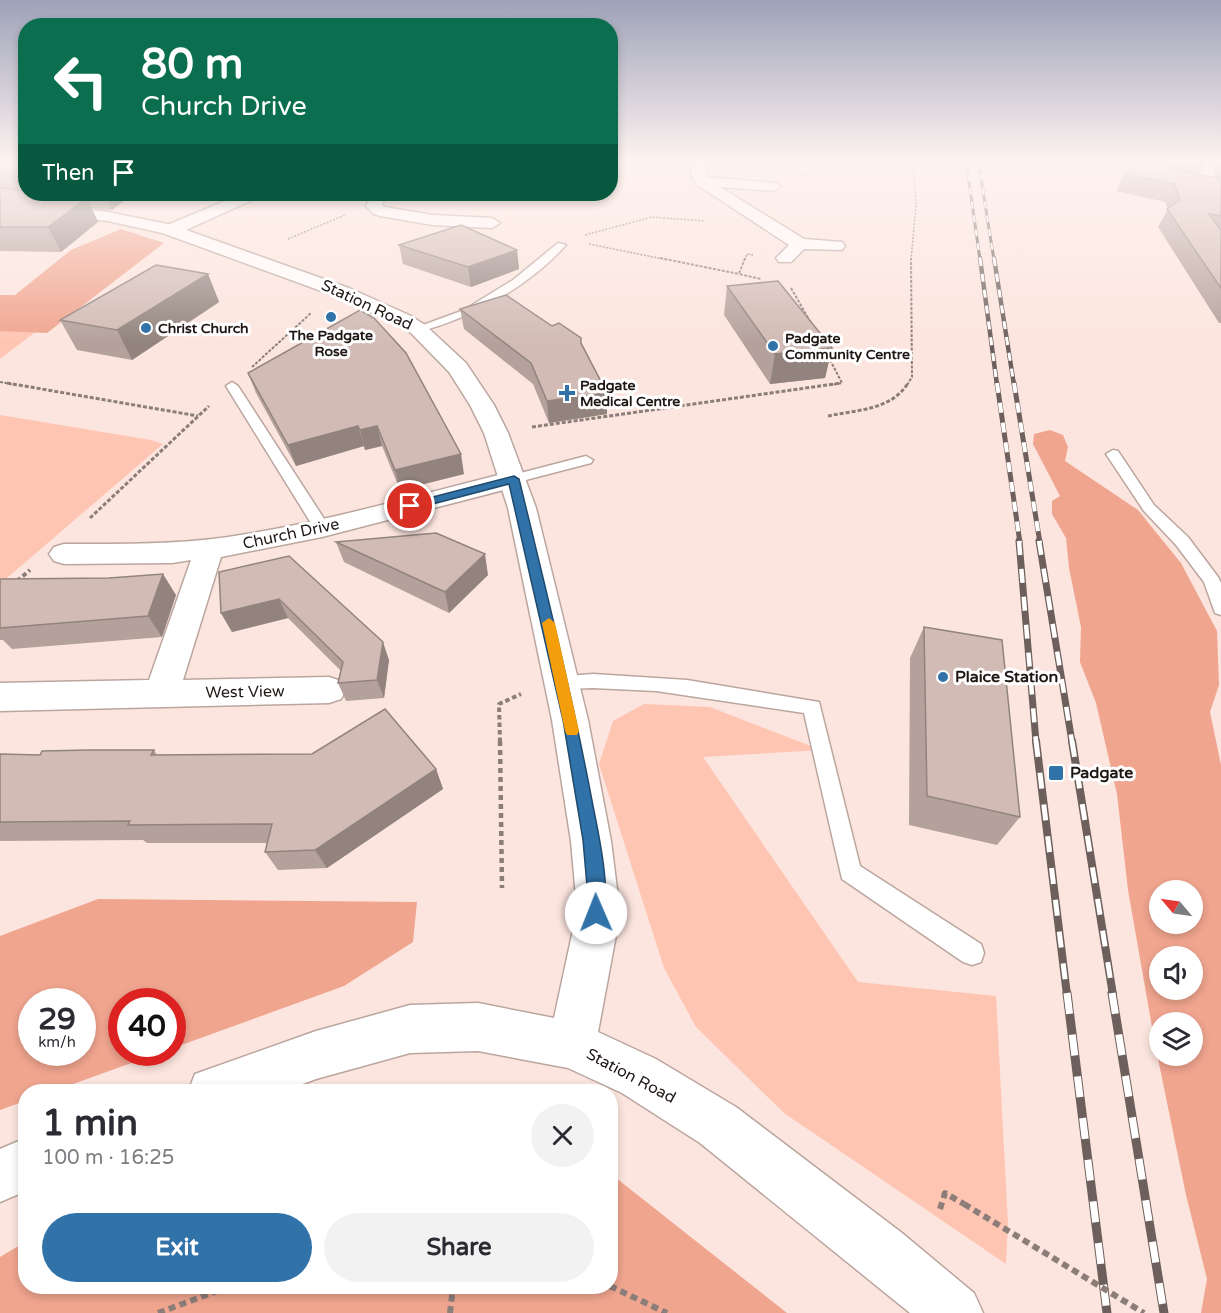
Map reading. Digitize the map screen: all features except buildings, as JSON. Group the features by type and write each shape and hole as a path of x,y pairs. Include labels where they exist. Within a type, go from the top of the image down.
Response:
{"street":[{"name":"Station Road","path":"135,221 171,230 381,308 418,329 458,368 496,432 514,479 562,682 591,840 597,897 595,930 572,1045 639,1076 718,1125 882,1253 954,1313"},
{"path":"171,230 191,221"},
{"path":"458,221 492,223"},
{"path":"764,221 800,244 836,246"},
{"path":"785,258 800,244"},
{"name":"Church Drive","path":"64,554 115,555 209,549 322,528 514,479"},
{"path":"162,694 209,549"},
{"name":"West View","path":"0,697 329,690"},
{"path":"235,1084 316,1055 410,1029 478,1027 572,1045"},
{"path":"0,1176 18,1168"}],"lane":[{"path":"418,329 468,312 517,282 566,242"},
{"path":"232,386 322,528"},
{"path":"1113,454 1149,508 1182,541 1212,581 1221,609"},
{"path":"514,479 586,460"},
{"path":"562,682 593,680 699,689 812,707 850,872 972,953"}],"path":[{"path":"284,240 328,221"},
{"path":"566,242 637,221"},
{"path":"828,416 888,403 903,392 912,377 910,268 914,221"},
{"path":"566,242 771,282"},
{"path":"739,274 747,254 785,258"},
{"path":"781,285 792,288 814,330"},
{"path":"83,525 314,310 342,292"},
{"path":"496,432 842,382 826,351"},
{"path":"0,382 199,416"},
{"path":"15,582 36,565"},
{"path":"502,888 499,704 540,687 562,682"},
{"path":"940,1209 945,1193 1144,1313"},
{"path":"618,1290 667,1313"},
{"path":"159,1313 209,1294"},
{"path":"450,1313 452,1294"}],"shaded area":[{"path":"121,229 164,243 47,333 0,331 0,295 15,295 71,250"},
{"path":"0,327 38,330 0,359"},
{"path":"0,415 151,440 163,444 0,584"},
{"path":"1050,430 1063,435 1068,447 1065,461 1138,510 1181,563 1217,631 1219,685 1210,712 1221,765 1221,1313 1201,1313 1207,1279 1186,1195 1160,1066 1203,1066 1203,1012 1149,1012 1128,890 1117,794 1096,703 1080,662 1081,627 1069,568 1066,538 1052,514 1052,501 1060,496 1033,444 1034,434"},
{"path":"644,704 710,707 821,750 703,757 858,982 996,996 1008,1224 1006,1264 784,1113 696,1027 664,968 599,764 613,721"},
{"path":"98,899 417,902 413,942 344,986 186,1043 186,988 108,988 108,1066 123,1066 73,1084 18,1084 18,1104 0,1110 0,936"},
{"path":"618,1180 787,1313 0,1313 0,1257 18,1246 18,1294 618,1294"}],"railway":[{"path":"975,221 980,260"},
{"path":"988,221 994,260"},
{"path":"980,258 997,385"},
{"path":"994,258 1014,385"},
{"path":"997,383 1020,543"},
{"path":"1014,383 1040,543"},
{"path":"1019,541 1036,742"},
{"path":"1039,541 1072,742"},
{"path":"1036,741 1067,995"},
{"path":"1072,741 1113,995"},
{"path":"1067,993 1107,1313"},
{"path":"1112,993 1164,1313"}],"slow traffic":[{"path":"549,623 572,731"}],"place":[{"name":"The Padgate Rose","path":"331,317"},
{"name":"Christ Church","path":"146,328"},
{"name":"Padgate Community Centre","path":"773,346"},
{"name":"Padgate Medical Centre","path":"567,393"},
{"name":"Plaice Station","path":"943,677"},
{"name":"Padgate","path":"1056,773"}],"route":[{"path":"410,506 514,479 570,720 591,840 597,897 596,913"}]}
